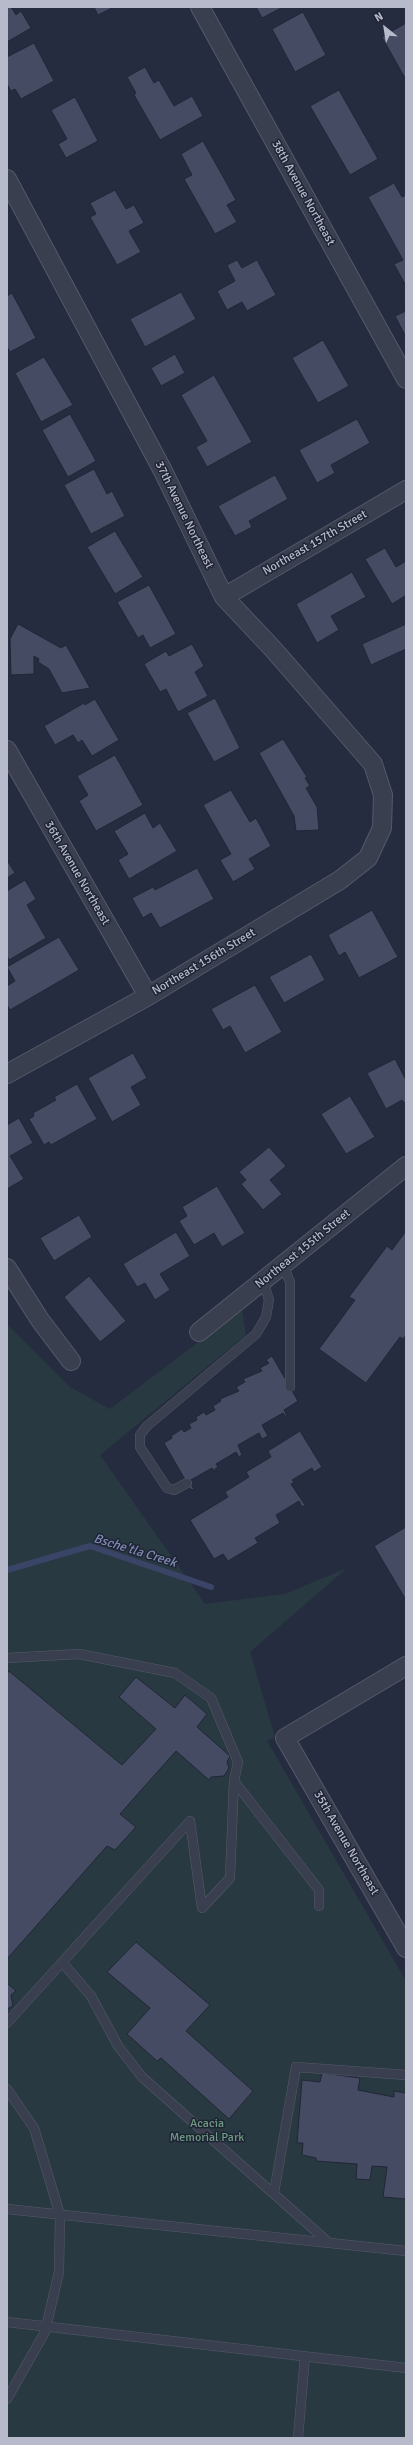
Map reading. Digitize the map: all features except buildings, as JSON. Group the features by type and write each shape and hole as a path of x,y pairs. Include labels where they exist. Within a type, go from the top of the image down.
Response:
{"street":[{"name":"38th Avenue Northeast","path":"200,7 406,379"},
{"name":"37th Avenue Northeast","path":"7,179 163,471 224,597 273,648 373,764 383,795 382,828"},
{"name":"Northeast 157th Street","path":"224,597 406,490"},
{"name":"36th Avenue Northeast","path":"7,750 148,996"},
{"name":"Northeast 156th Street","path":"7,1074 148,996 340,880 368,858 382,828"},
{"name":"Northeast 155th Street","path":"199,1332 406,1166"},
{"path":"7,1268 40,1320 71,1361"},
{"name":"35th Avenue Northeast","path":"406,1666 285,1738 406,1948"}],"lane":[{"path":"283,1265 290,1282 290,1387"},
{"path":"187,1483 174,1490 167,1488 140,1447 140,1435 147,1426 256,1334 266,1317 269,1300 264,1281"},
{"path":"7,1658 79,1654 175,1673 211,1698 238,1762 234,1781 230,1878 202,1908 190,1821 7,2023"},
{"path":"234,1781 319,1890 319,1906"},
{"path":"62,1962 91,1996 118,2046 142,2077 328,2242"},
{"path":"274,2194 296,2067 406,2074"},
{"path":"7,2089 34,2128 60,2215 59,2272 46,2326 7,2399"},
{"path":"7,2209 406,2251"},
{"path":"7,2322 406,2368"},
{"path":"298,2438 305,2356"}],"green space":[{"name":"Acacia Memorial Park","path":"242,1309 246,1335 100,1455 205,1604 285,1594 347,1568 250,1652 275,1737 267,1741 406,1981 406,2438 7,2438 7,1324 70,1387 110,1409"}],"waterway":[{"name":"Bsche'tla Creek","path":"7,1570 90,1546 211,1587"}]}
